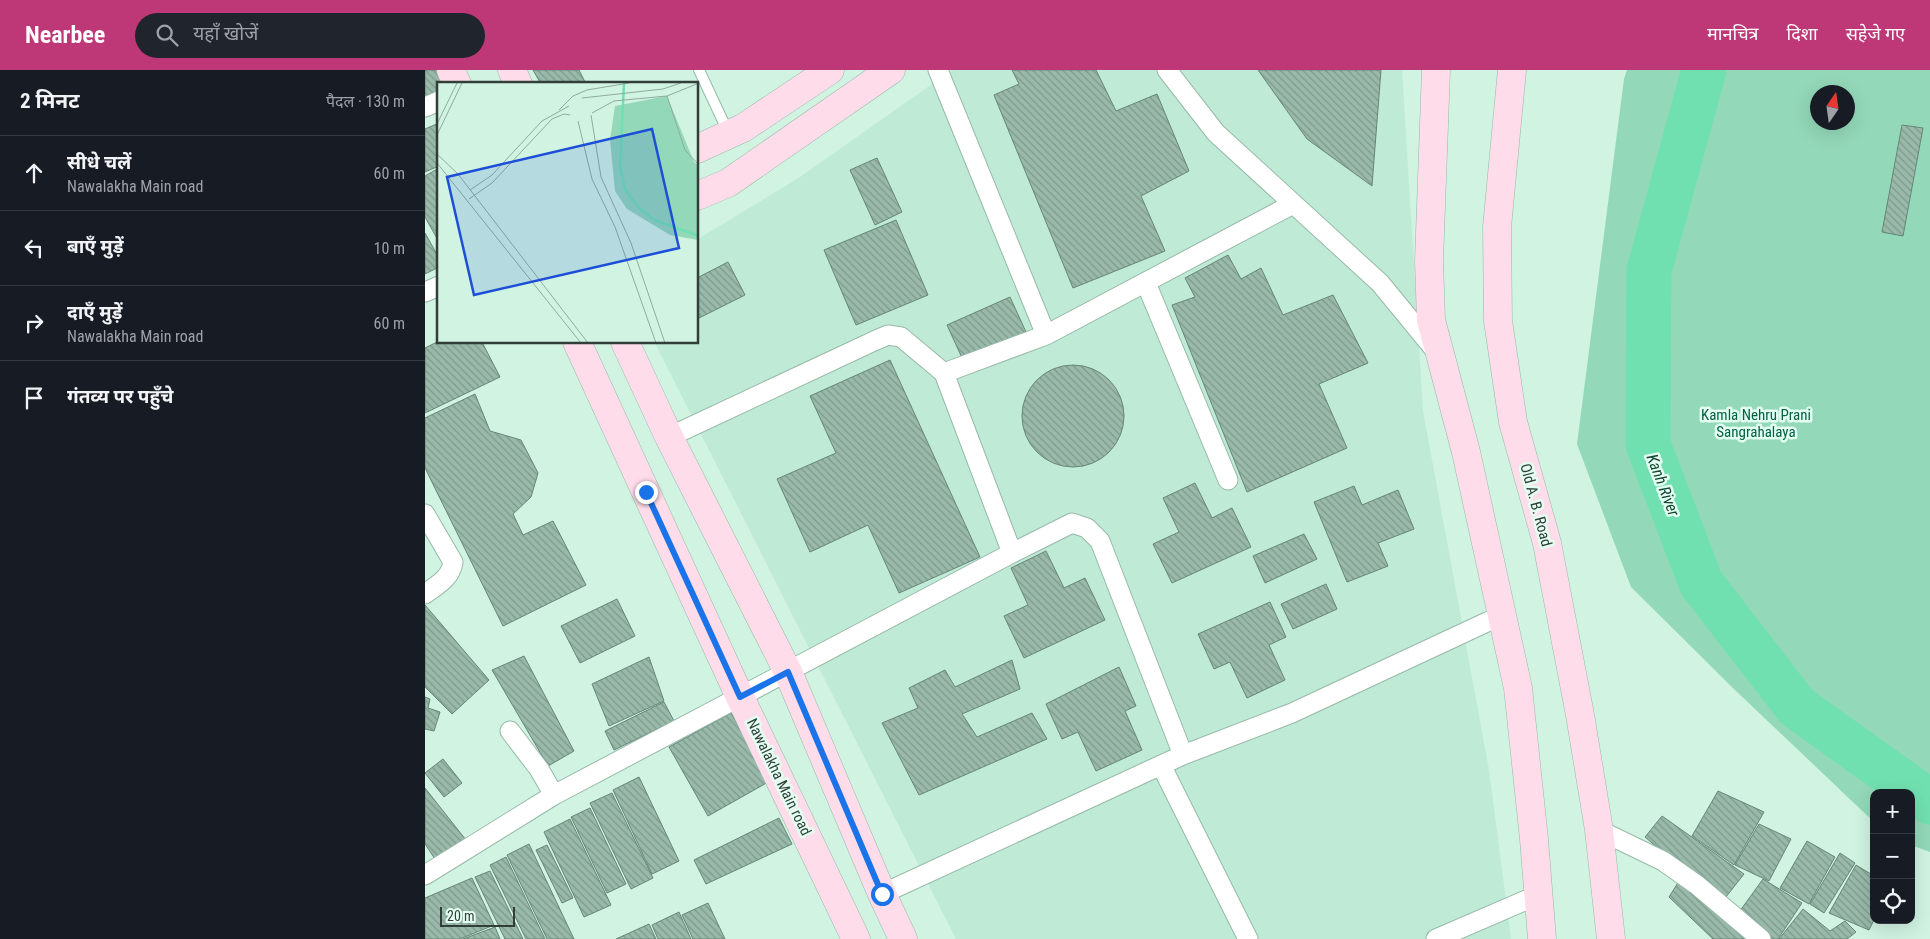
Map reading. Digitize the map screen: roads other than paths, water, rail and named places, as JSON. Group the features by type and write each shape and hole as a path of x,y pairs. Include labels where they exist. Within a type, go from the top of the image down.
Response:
{"main road":[{"path":"451,70 456,82"},
{"path":"512,70 517,82"},
{"path":"699,148 729,135 830,70"},
{"path":"699,195 728,183 891,70"},
{"path":"1436,70 1429,261 1431,320 1466,452 1518,688 1542,939"},
{"name":"Old A. B. Road","path":"1513,70 1497,228 1498,322 1513,422 1547,543 1580,714 1599,830 1611,939"},
{"name":"Nawalakha Main road","path":"578,344 740,697 856,939"},
{"path":"626,344 669,436 788,672 903,939"}],"street":[{"path":"938,70 1046,335"},
{"path":"1167,70 1216,133 1380,283 1441,358"},
{"path":"425,107 437,102"},
{"path":"943,373 1046,335 1293,204"},
{"path":"1146,283 1228,480"},
{"path":"425,292 437,287"},
{"path":"669,436 888,335 901,337 943,373 1012,553"},
{"path":"425,514 453,562 453,570 447,577 425,594"},
{"path":"425,875 554,795 1071,523 1087,528 1100,541 1183,755"},
{"path":"882,894 1183,755 1292,713 1502,615"},
{"path":"510,731 539,769 554,795"},
{"path":"1161,765 1248,939"},
{"path":"1599,830 1663,861 1697,885 1761,939"},
{"path":"1436,939 1538,895"}],"lane":[{"path":"699,70 729,135"}],"waterway":[{"name":"Kanh River","path":"1704,70 1649,271 1648,444 1701,583 1797,707 1930,802"}],"park label":[{"name":"Kamla Nehru Prani Sangrahalaya","path":"1756,424"}]}
